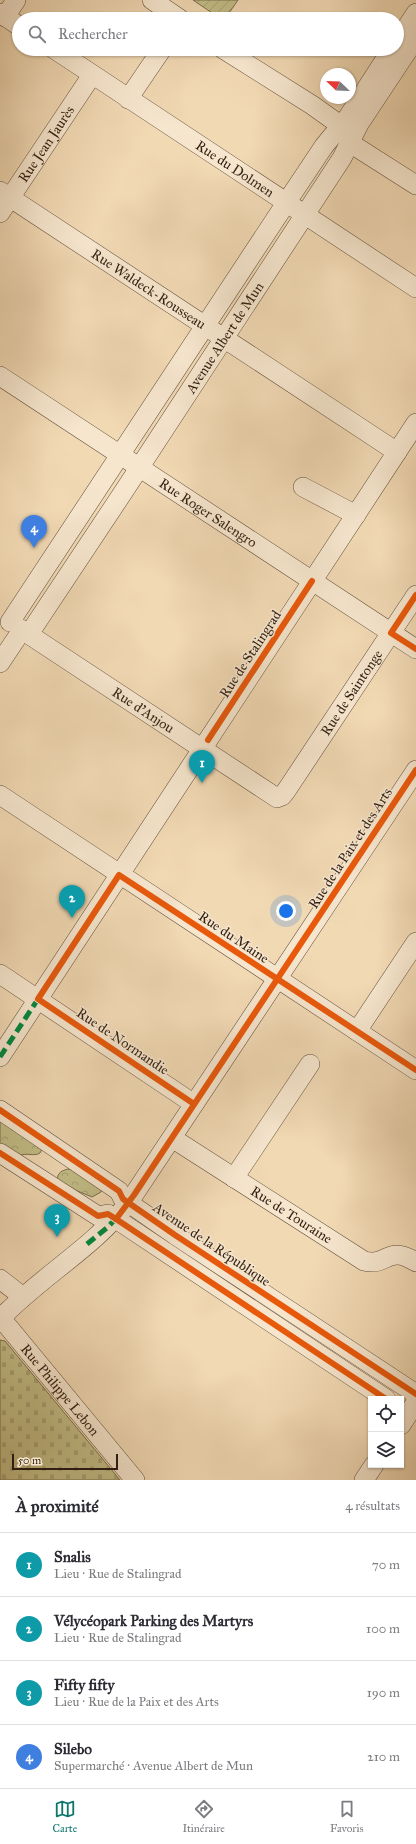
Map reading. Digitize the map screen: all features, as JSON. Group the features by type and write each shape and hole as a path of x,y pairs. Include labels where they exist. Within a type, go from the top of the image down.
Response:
{"street":[{"path":"8,19 16,0"},
{"path":"152,0 170,12"},
{"path":"404,31 416,13"},
{"name":"Avenue Albert de Mun","path":"404,56 416,38"},
{"name":"Rue du Dolmen","path":"64,56 416,288"},
{"path":"128,99 157,56"},
{"path":"234,56 312,105 340,125 350,142 416,186"},
{"name":"Avenue Albert de Mun","path":"0,663 15,625 120,455 324,146 348,117 387,56"},
{"name":"Avenue Albert de Mun","path":"15,625 139,467 304,215 350,142 358,124 404,56"},
{"name":"Rue Jean Jaurès","path":"3,201 92,75"},
{"name":"Rue Waldeck-Rousseau","path":"3,201 205,326 397,452"},
{"name":"Rue Roger Salengro","path":"0,376 416,649"},
{"name":"Rue de Stalingrad","path":"0,1057 416,423"},
{"path":"303,487 356,515"},
{"name":"Rue de Saintonge","path":"286,791 416,595"},
{"name":"Rue d'Anjou","path":"15,625 205,744 277,798 286,791"},
{"name":"Rue de la Paix et des Arts","path":"0,1319 23,1296 108,1227 129,1202 416,770"},
{"name":"Rue du Maine","path":"0,795 416,1070"},
{"path":"357,1032 416,942"},
{"name":"Rue de Normandie","path":"0,974 194,1104"},
{"path":"234,1178 310,1064"},
{"name":"Avenue de la République","path":"0,1110 119,1190 123,1199 175,1235 416,1394"},
{"name":"Rue de Touraine","path":"172,1138 364,1261 371,1263 379,1262 390,1256 398,1254 406,1256 416,1262"},
{"path":"0,1153 98,1216 108,1214 116,1219 382,1396"},
{"path":"0,1279 23,1296"},
{"name":"Rue Philippe Lebon","path":"0,1319 136,1480"},
{"path":"364,1480 372,1468"}],"green space":[{"path":"193,0 238,0 230,12 211,12"},
{"path":"0,1117 42,1149 40,1153 35,1155 24,1154 19,1156 0,1148"},
{"path":"68,1169 75,1170 102,1187 101,1192 92,1197 58,1183 59,1173"},
{"path":"0,1340 5,1341 120,1480 0,1480"}],"marked path":[{"path":"0,1057 38,999"},
{"path":"87,1244 108,1227 117,1217"}],"cycle path":[{"path":"208,740 312,581"},
{"path":"416,595 391,633 416,649"},
{"path":"116,1219 134,1195 416,770"},
{"path":"194,1104 38,999 119,875 416,1070"},
{"path":"0,1110 119,1191 123,1199 175,1235 416,1394"},
{"path":"0,1153 98,1216 108,1214 116,1219 382,1396"}],"place":[{"name":"Silebo","path":"34,548"},
{"name":"Snalis","path":"202,783"},
{"name":"Vélycéopark Parking des Martyrs","path":"72,918"},
{"name":"Fifty fifty","path":"57,1237"}]}
